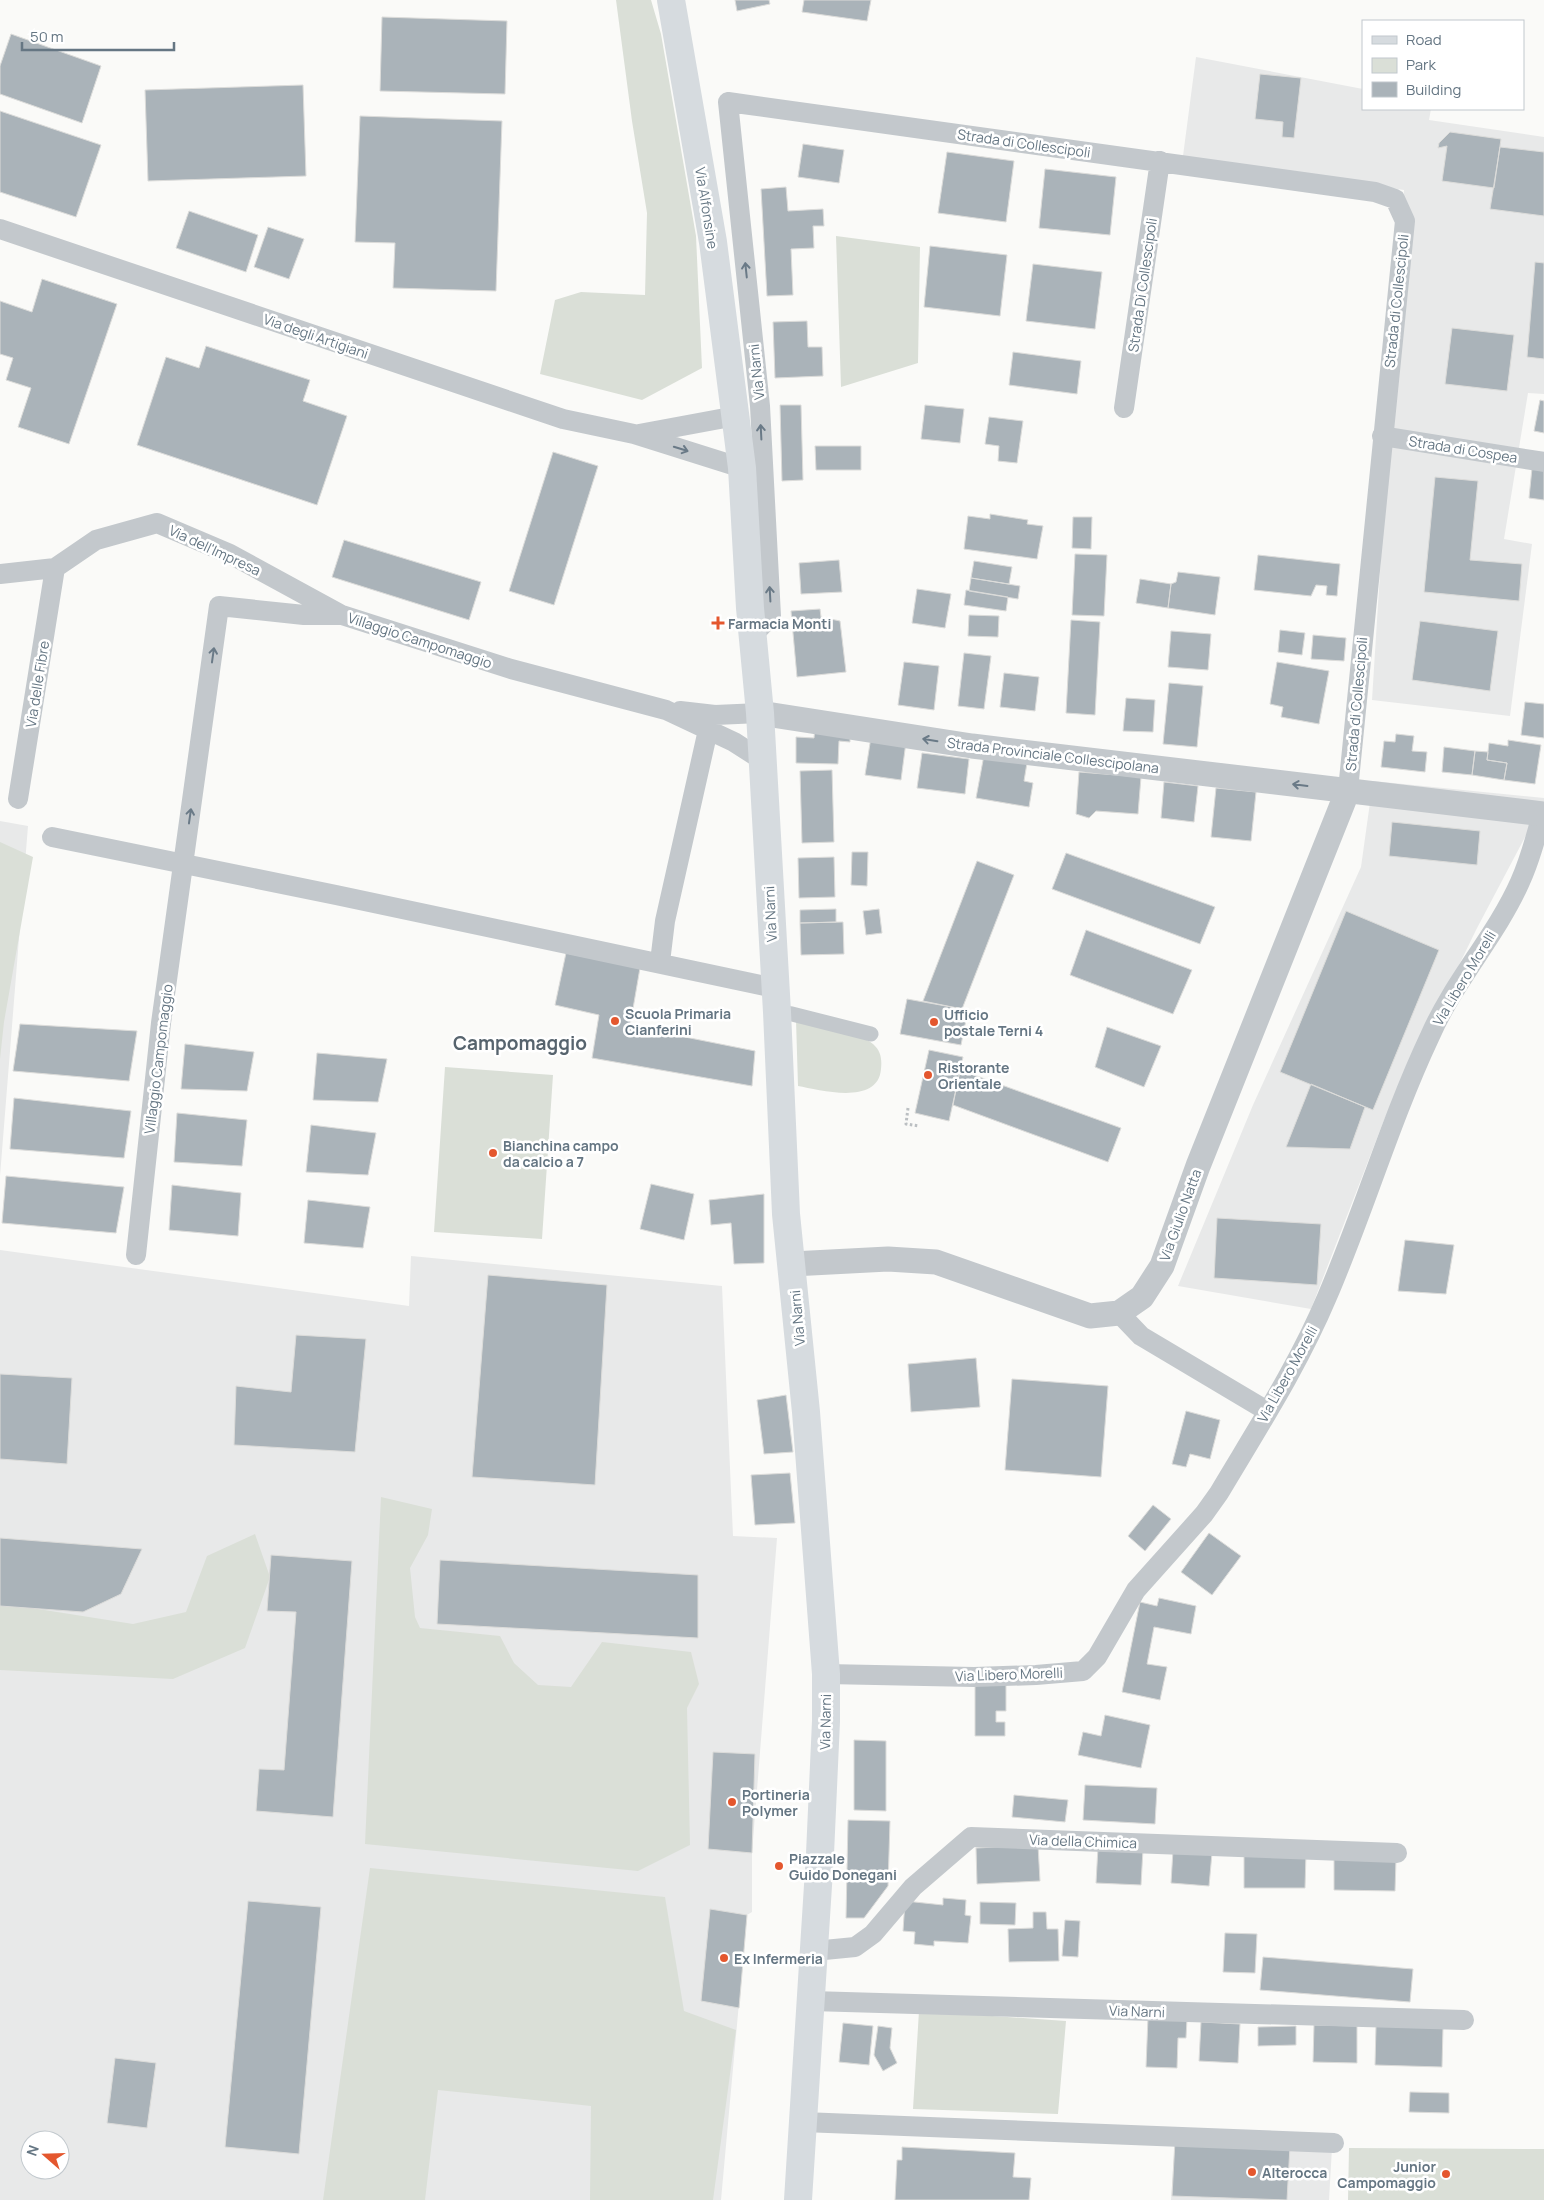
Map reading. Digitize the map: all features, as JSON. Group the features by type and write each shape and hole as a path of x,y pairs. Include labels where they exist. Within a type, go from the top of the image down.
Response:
{"main road":[{"name":"Via Alfonsine","path":"672,2 713,242 736,416"},
{"name":"Via Narni","path":"736,416 742,468 760,713 786,1214 806,1412 826,1674 826,1731 798,2200"}],"street":[{"name":"Strada di Collescipoli","path":"728,102 1375,192 1395,199 1404,221 1348,790 1543,814"},
{"name":"Via Narni","path":"728,102 760,406 771,616 753,635"},
{"name":"Strada Di Collescipoli","path":"1124,408 1160,161"},
{"name":"Via degli Artigiani","path":"0,229 564,419 634,434 742,468"},
{"name":"Via degli Artigiani","path":"634,434 736,416"},
{"name":"Strada di Cospea","path":"1382,436 1544,462"},
{"name":"Via dell'Impresa","path":"0,574 55,568 96,540 157,523 230,554 342,615"},
{"name":"Via delle Fibre","path":"18,799 55,568"},
{"name":"Villaggio Campomaggio","path":"136,1255 161,1023 219,606 304,615 342,615 511,668 666,710 734,742 762,760"},
{"name":"Villaggio Campomaggio","path":"666,710 715,714 760,713"},
{"name":"Strada Provinciale Collescipolana","path":"760,713 972,746 1348,790"},
{"path":"660,962 665,921 708,730"},
{"name":"Via Giulio Natta","path":"1120,1313 1142,1297 1162,1266 1198,1166 1348,790"},
{"name":"Via Libero Morelli","path":"826,1674 974,1677 1036,1675 1083,1670 1097,1657 1136,1590 1204,1514 1219,1493 1300,1355 1327,1297 1408,1086 1430,1034 1449,998 1493,931 1519,883 1534,848 1543,814"},
{"path":"52,838 660,962 751,984 776,1000 792,1014 871,1034"},
{"path":"792,1264 888,1259 936,1262 1090,1316 1120,1313 1141,1336 1267,1411"},
{"name":"Via della Chimica","path":"814,1951 855,1947 872,1934 913,1887 971,1837 1397,1853"},
{"name":"Via Narni","path":"810,2001 1464,2020"},
{"path":"803,2122 1334,2143"}],"path":[{"path":"908,1108 906,1124 919,1126"}],"shaded area":[{"path":"1196,57 1362,89 1362,110 1431,110 1429,120 1544,137 1544,394 1528,393 1504,539 1532,544 1510,716 1372,700 1404,190 1183,156"},
{"path":"1373,781 1544,798 1544,801 1476,930 1384,1120 1311,1309 1178,1286 1253,1105 1361,867"},
{"path":"0,821 28,826 0,1176"},
{"path":"0,1250 409,1306 411,1256 722,1286 733,1536 777,1538 752,1853 752,1912 747,1915 721,2200 0,2200"},
{"name":"Alterocca","path":"1175,2140 1332,2148 1329,2200 1171,2200"}],"green space":[{"path":"616,0 651,0 661,34 696,236 702,368 642,400 540,374 555,300 581,292 645,295 647,213 632,121"},
{"path":"836,236 920,247 918,363 841,387"},
{"path":"0,842 33,857 4,1022 0,1059"},
{"path":"796,1020 848,1032 873,1044 878,1049 881,1059 881,1069 877,1081 870,1088 859,1092 847,1093 798,1086"},
{"name":"Bianchina campo da calcio a 7","path":"445,1067 553,1075 542,1239 434,1232"},
{"path":"381,1497 432,1509 428,1535 410,1568 415,1617 420,1628 500,1636 514,1663 538,1685 571,1687 602,1642 691,1652 699,1684 687,1708 690,1845 638,1871 365,1844"},
{"path":"255,1534 270,1577 245,1648 173,1679 0,1670 0,1603 133,1624 186,1612 207,1556"},
{"path":"370,1868 665,1897 684,2011 736,2030 713,2200 590,2200 591,2106 438,2090 425,2200 323,2200"},
{"path":"919,2011 1066,2021 1058,2114 913,2109"},
{"name":"Junior Campomaggio","path":"1349,2148 1544,2149 1544,2200 1348,2200"}],"building":[{"path":"735,0 769,0 770,4 737,11"},
{"path":"804,0 871,0 867,21 802,12"},
{"path":"382,17 507,21 505,94 380,91"},
{"path":"11,34 101,66 82,123 0,94 0,66"},
{"path":"1260,74 1301,78 1294,138 1282,137 1283,122 1255,119"},
{"path":"303,85 306,176 148,181 145,90"},
{"path":"0,111 101,145 76,217 0,192"},
{"path":"360,116 502,121 496,291 393,288 395,243 355,242"},
{"path":"1450,132 1501,139 1494,188 1442,181 1447,146 1438,148 1439,143"},
{"path":"803,144 844,150 839,183 798,177"},
{"path":"1500,147 1544,152 1544,216 1490,209"},
{"path":"947,152 1014,161 1006,222 938,213"},
{"path":"1045,169 1116,177 1110,235 1039,228"},
{"path":"786,187 788,211 823,209 824,226 813,226 814,248 791,249 793,295 767,296 761,189"},
{"path":"189,211 258,235 246,272 176,248"},
{"path":"268,227 304,239 289,279 254,267"},
{"path":"930,246 1007,255 1000,316 924,307"},
{"path":"1535,262 1544,263 1544,359 1527,357"},
{"path":"1033,264 1102,272 1095,329 1026,321"},
{"path":"42,279 117,304 69,444 18,427 31,388 6,380 13,358 0,354 0,301 32,312"},
{"path":"807,321 808,347 822,347 823,376 775,378 773,322"},
{"path":"1452,328 1514,335 1507,391 1445,384"},
{"path":"206,346 310,380 303,401 347,416 317,505 137,445 166,357 199,368"},
{"path":"1013,352 1081,361 1077,394 1009,385"},
{"path":"1540,400 1544,401 1544,433 1534,431"},
{"path":"780,405 801,405 803,480 782,481"},
{"path":"925,405 964,409 960,443 921,439"},
{"path":"989,417 1023,421 1017,463 998,461 999,446 985,444"},
{"path":"815,446 861,446 861,470 816,470"},
{"path":"553,452 598,466 554,605 509,591"},
{"path":"1532,468 1544,469 1544,500 1529,498"},
{"path":"1435,477 1478,481 1470,560 1522,564 1519,601 1424,592"},
{"path":"990,514 1028,520 1027,524 1043,526 1037,559 964,549 968,516 990,519"},
{"path":"1073,517 1092,517 1091,549 1072,548"},
{"path":"344,540 481,582 469,620 332,577"},
{"path":"1075,554 1107,555 1104,616 1072,615"},
{"path":"1258,555 1340,564 1337,596 1326,595 1327,586 1316,585 1311,596 1254,590"},
{"path":"839,560 842,592 801,594 799,563"},
{"path":"974,561 1012,567 1009,584 971,578"},
{"path":"1178,572 1220,577 1215,615 1168,608 1171,584 1176,582"},
{"path":"971,578 1020,586 1018,599 969,591"},
{"path":"1140,579 1171,584 1168,608 1136,603"},
{"path":"917,589 951,594 945,628 912,623"},
{"path":"966,590 1008,597 1006,611 964,605"},
{"path":"820,609 821,617 840,621 846,672 797,677 791,611"},
{"path":"969,615 999,616 998,637 968,636"},
{"path":"1071,620 1100,622 1095,715 1066,713"},
{"path":"1420,621 1498,631 1490,691 1412,680"},
{"path":"1280,630 1305,633 1302,655 1278,652"},
{"path":"1171,631 1211,634 1208,670 1168,667"},
{"path":"1313,635 1346,638 1344,661 1311,659"},
{"path":"964,653 991,656 984,709 958,706"},
{"path":"904,662 939,666 934,710 898,705"},
{"path":"1277,662 1329,671 1319,724 1281,717 1283,707 1270,704"},
{"path":"1004,673 1039,677 1035,711 1000,707"},
{"path":"1169,683 1203,686 1197,747 1163,744"},
{"path":"1126,698 1155,700 1153,732 1123,731"},
{"path":"1525,702 1544,704 1544,738 1521,735"},
{"path":"815,727 850,728 850,742 839,741 838,764 796,763 796,737 814,738"},
{"path":"1396,734 1414,736 1412,751 1427,752 1425,772 1381,767 1384,741 1395,742"},
{"path":"871,737 906,742 901,780 865,775"},
{"path":"1508,740 1541,745 1535,784 1504,780 1507,763 1487,760 1489,743 1508,746"},
{"path":"1444,747 1475,751 1472,775 1442,772"},
{"path":"1475,751 1488,752 1487,760 1507,763 1504,780 1472,775"},
{"path":"922,753 969,759 965,794 917,788"},
{"path":"984,755 1027,763 1024,781 1033,783 1029,807 976,798"},
{"path":"832,770 834,842 802,843 800,771"},
{"path":"1079,772 1141,777 1138,814 1096,811 1089,818 1076,814"},
{"path":"1164,782 1198,786 1194,822 1161,818"},
{"path":"1216,788 1256,792 1251,841 1211,837"},
{"path":"1392,822 1480,831 1477,865 1389,856"},
{"path":"852,852 868,852 867,886 851,885"},
{"path":"1066,853 1215,907 1200,944 1052,889"},
{"path":"834,857 835,897 799,898 798,858"},
{"path":"977,861 1014,875 962,1009 923,1001"},
{"path":"836,909 836,922 800,923 800,910"},
{"path":"879,909 882,933 866,935 863,911"},
{"path":"1346,911 1439,950 1373,1110 1280,1072"},
{"path":"843,922 844,954 801,955 800,923"},
{"path":"1086,930 1192,970 1173,1014 1070,975"},
{"name":"Scuola Primaria Cianferini","path":"566,953 640,968 630,1026 755,1051 752,1086 592,1058 599,1015 555,1005"},
{"name":"Ufficio postale Terni 4","path":"907,999 968,1010 961,1045 900,1034"},
{"path":"20,1024 137,1031 129,1081 13,1071"},
{"path":"1107,1027 1161,1046 1144,1087 1095,1067"},
{"path":"185,1044 254,1052 247,1091 181,1089"},
{"path":"929,1050 963,1057 949,1121 915,1113"},
{"path":"317,1053 387,1059 378,1102 313,1100"},
{"path":"960,1070 1121,1128 1108,1162 953,1105"},
{"path":"1311,1084 1365,1107 1350,1149 1286,1147"},
{"path":"14,1098 131,1111 124,1158 10,1149"},
{"path":"177,1113 247,1120 242,1166 174,1162"},
{"path":"311,1125 376,1133 368,1175 306,1172"},
{"path":"6,1176 124,1187 116,1233 2,1223"},
{"path":"651,1184 694,1194 684,1240 640,1229"},
{"path":"172,1185 241,1193 238,1236 169,1230"},
{"path":"764,1194 764,1263 734,1264 731,1223 711,1225 709,1200"},
{"path":"308,1200 370,1207 363,1248 304,1243"},
{"path":"1217,1218 1321,1224 1317,1285 1214,1278"},
{"path":"1405,1240 1454,1245 1446,1294 1398,1291"},
{"path":"488,1275 607,1285 595,1485 472,1477"},
{"path":"296,1335 366,1339 355,1452 234,1445 236,1386 291,1392"},
{"path":"976,1358 980,1407 911,1412 908,1364"},
{"path":"0,1374 72,1378 67,1464 0,1459"},
{"path":"1012,1379 1108,1386 1101,1477 1005,1470"},
{"path":"786,1395 793,1452 764,1454 757,1400"},
{"path":"1186,1411 1220,1420 1210,1459 1190,1454 1186,1467 1172,1464"},
{"path":"790,1473 795,1523 755,1525 751,1475"},
{"path":"1153,1505 1171,1519 1145,1551 1128,1536"},
{"path":"1209,1533 1241,1556 1212,1595 1181,1572"},
{"path":"0,1538 142,1549 121,1594 83,1612 0,1606"},
{"path":"271,1555 352,1561 333,1817 256,1811 259,1769 284,1770 296,1612 267,1611"},
{"path":"440,1560 698,1575 698,1638 437,1624"},
{"path":"1159,1598 1196,1606 1191,1634 1154,1627 1147,1664 1167,1667 1160,1700 1122,1692 1140,1602 1157,1606"},
{"path":"975,1682 1006,1682 1006,1711 996,1711 996,1722 1005,1722 1005,1736 975,1736"},
{"path":"1105,1715 1150,1725 1141,1768 1078,1755 1083,1732 1101,1736"},
{"path":"854,1740 886,1741 886,1811 854,1810"},
{"name":"Portineria Polymer","path":"713,1752 755,1754 752,1853 708,1849"},
{"path":"1085,1785 1157,1788 1155,1824 1083,1820"},
{"path":"1014,1795 1068,1800 1065,1822 1012,1817"},
{"path":"848,1820 890,1821 888,1886 864,1918 846,1918"},
{"path":"1038,1845 1040,1881 977,1884 976,1848"},
{"path":"1098,1847 1143,1849 1141,1885 1096,1883"},
{"path":"1173,1850 1212,1853 1209,1886 1171,1883"},
{"path":"1244,1852 1306,1853 1305,1888 1244,1888"},
{"path":"1334,1859 1396,1859 1395,1891 1334,1890"},
{"path":"943,1898 966,1900 965,1915 971,1916 968,1943 934,1941 934,1946 914,1944 915,1932 903,1931 905,1901 943,1905"},
{"path":"248,1901 321,1907 299,2154 225,2147"},
{"path":"980,1902 1016,1903 1015,1925 980,1924"},
{"name":"Ex Infermeria","path":"710,1909 747,1915 739,2008 701,2001"},
{"path":"1033,1912 1046,1912 1047,1929 1058,1929 1059,1961 1009,1962 1008,1929 1033,1928"},
{"path":"1065,1920 1080,1921 1078,1957 1062,1956"},
{"path":"1225,1933 1257,1934 1255,1973 1223,1972"},
{"path":"1263,1957 1413,1969 1410,2002 1260,1990"},
{"path":"1148,2017 1187,2019 1186,2038 1178,2038 1177,2068 1146,2067"},
{"path":"1201,2022 1240,2024 1238,2063 1199,2061"},
{"path":"843,2023 873,2026 869,2065 839,2062"},
{"path":"1314,2025 1357,2026 1357,2063 1313,2062"},
{"path":"878,2026 892,2028 890,2048 897,2063 883,2071 874,2055"},
{"path":"1296,2026 1296,2045 1258,2046 1258,2027"},
{"path":"1376,2026 1443,2028 1442,2067 1375,2065"},
{"path":"115,2058 156,2063 147,2128 107,2123"},
{"path":"1410,2092 1449,2093 1449,2113 1409,2112"},
{"name":"Alterocca","path":"1175,2140 1290,2146 1287,2200 1172,2196"},
{"path":"902,2147 1015,2153 1013,2177 1031,2178 1029,2200 895,2200 897,2160 902,2160"}],"place":[{"name":"Farmacia Monti","path":"718,623"},
{"name":"Scuola Primaria Cianferini","path":"615,1021"},
{"name":"Ufficio postale Terni 4","path":"934,1022"},
{"name":"Ristorante Orientale","path":"928,1075"},
{"name":"Bianchina campo da calcio a 7","path":"493,1153"},
{"name":"Portineria Polymer","path":"732,1802"},
{"name":"Piazzale Guido Donegani","path":"779,1866"},
{"name":"Ex Infermeria","path":"724,1958"},
{"name":"Alterocca","path":"1252,2172"},
{"name":"Junior Campomaggio","path":"1446,2174"}],"district":[{"name":"Campomaggio","path":"520,1043"}]}
